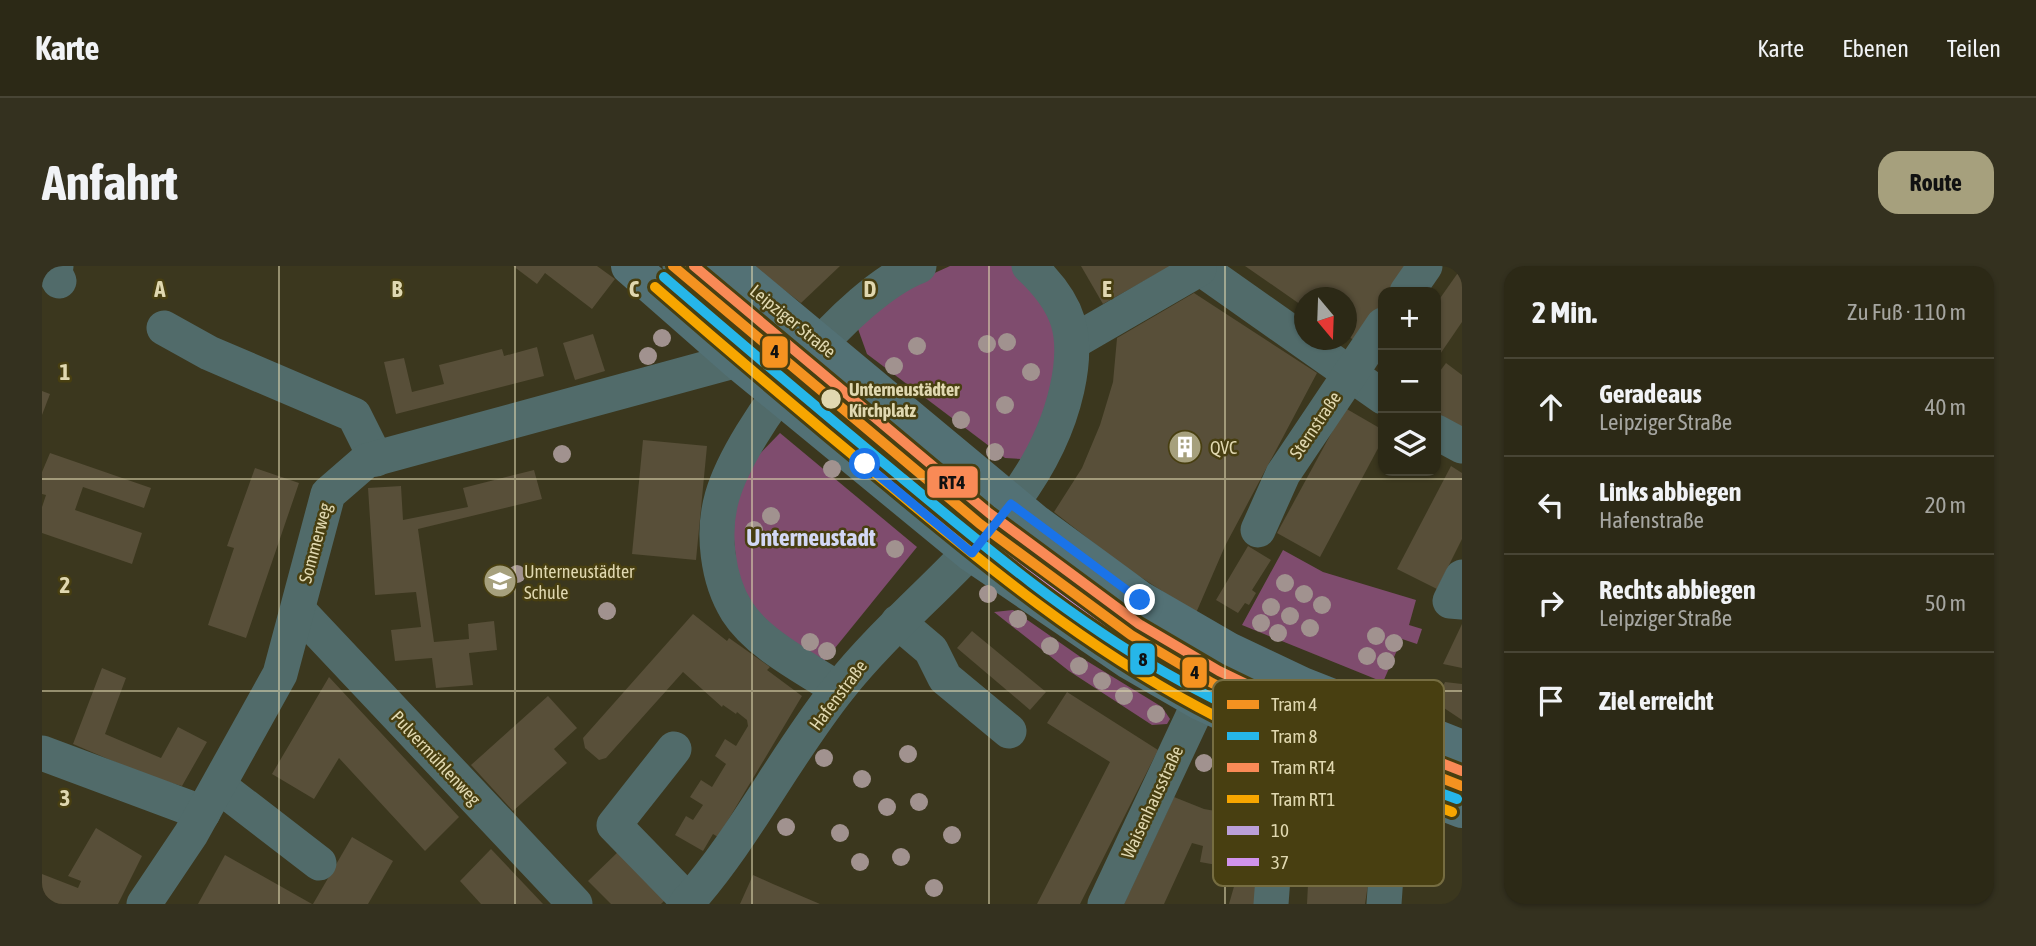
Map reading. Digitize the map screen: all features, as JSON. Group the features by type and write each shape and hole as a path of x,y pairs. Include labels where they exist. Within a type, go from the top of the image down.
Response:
{"main road":[{"name":"Leipziger Straße","path":"630,266 737,360 800,369 992,528 1129,660 1213,707"},
{"name":"Leipziger Straße","path":"726,266 800,369 992,528 1140,600 1228,651 1289,680"},
{"name":"Leipziger Straße","path":"1444,742 1462,749"},
{"name":"Leipziger Straße","path":"1444,802 1462,809"}],"street":[{"path":"680,266 800,369"},
{"path":"838,689 775,649 737,611 719,565 717,530 722,498 750,435 800,369 888,282 919,266"},
{"path":"1029,266 1050,285 1066,312 1073,342 1070,375 1062,412 1036,471 992,528 1087,600 1225,680"},
{"path":"1410,287 1425,266"},
{"path":"1073,342 1198,267 1378,393"},
{"path":"164,328 208,353 354,415 376,459"},
{"name":"Sternstraße","path":"1258,530 1283,474 1378,332"},
{"name":"Sommerweg","path":"145,904 211,799 280,674 328,494 366,461 737,360"},
{"path":"1441,435 1462,446"},
{"name":"Hafenstraße","path":"687,902 742,831 838,689 898,622 992,528"},
{"path":"1462,577 1450,601 1462,602"},
{"name":"Pulvermühlenweg","path":"298,610 575,904"},
{"path":"898,622 931,650 945,678 1009,731"},
{"name":"Waisenhausstraße","path":"1105,904 1200,701"},
{"path":"674,749 614,825 687,902"},
{"path":"42,753 211,799 319,863"},
{"path":"1444,772 1462,779"},
{"path":"1271,904 1272,886"},
{"path":"1384,904 1385,886"}],"shaded area":[{"path":"950,266 1012,266 1032,277 1058,315 1051,413 1021,459 1005,458 867,354 858,329 897,290"},
{"path":"780,433 917,547 822,664 756,619 739,591 732,519 751,463"},
{"path":"1283,550 1323,572 1416,600 1409,625 1422,629 1417,644 1402,639 1384,680 1378,680 1242,625"},
{"path":"1013,610 1082,658 1162,707 1170,719 1167,724 1152,725 1069,671 994,612"}],"building":[{"path":"513,266 597,266 615,279 592,309 545,273 537,284"},
{"path":"753,266 840,266 801,303"},
{"path":"1081,266 1171,266 1103,304"},
{"path":"1245,266 1409,266 1394,287 1378,287 1378,311 1357,342 1357,287 1294,287 1294,300"},
{"path":"1462,267 1462,322 1441,353 1441,350 1441,297"},
{"name":"QVC","path":"1194,293 1317,373 1225,546 1196,613 1122,565 1054,512 1082,468 1100,425 1113,382 1117,338"},
{"path":"593,334 605,371 575,380 563,343"},
{"path":"537,347 544,376 396,414 384,362 404,358 412,392 444,384 439,365 502,349 504,356"},
{"path":"1446,363 1462,375 1462,428 1441,416 1441,370"},
{"path":"42,391 50,394 42,415"},
{"path":"1345,408 1378,427 1378,448 1320,557 1277,533"},
{"path":"643,440 707,446 696,560 632,554"},
{"path":"50,453 151,488 144,508 83,487 75,510 142,533 132,564 42,533 42,507 46,495 42,494 42,472"},
{"path":"1451,466 1462,473 1462,539 1437,589 1397,569"},
{"path":"255,468 299,483 246,638 208,625 234,548 227,546"},
{"path":"534,470 542,499 418,529 434,642 469,639 468,624 494,621 497,650 469,653 473,685 436,688 432,658 395,661 391,630 421,627 416,592 375,595 368,488 401,486 403,520 468,507 463,488"},
{"path":"1248,546 1271,560 1252,590 1256,593 1249,605 1245,603 1238,613 1216,600"},
{"path":"693,614 727,641 729,638 770,667 767,670 802,696 718,837 713,834 703,851 675,835 686,816 693,820 703,805 690,797 701,780 712,787 726,764 715,756 725,739 736,746 748,726 747,720 737,712 736,714 723,705 722,707 683,672 606,758 599,760 585,748 583,738"},
{"path":"1462,624 1462,668 1443,664"},
{"path":"972,631 1046,692 1030,710 957,648"},
{"path":"102,668 126,678 105,734 161,758 178,727 207,742 182,786 150,777 73,744"},
{"path":"329,677 459,817 425,851 339,758 314,799 272,774"},
{"path":"1445,682 1462,684 1462,720 1444,708"},
{"path":"1067,692 1158,750 1080,904 1037,904 1110,762 1047,723"},
{"path":"548,696 577,728 554,749 567,763 513,811 471,765"},
{"path":"1174,797 1213,811 1213,864 1200,862 1203,846 1192,843 1164,904 1124,904"},
{"path":"96,828 142,856 118,904 42,904 42,874 78,888 81,881 68,876"},
{"path":"352,837 393,861 368,904 313,904"},
{"path":"491,849 543,904 481,904 460,881"},
{"path":"620,850 667,898 661,904 611,904 588,881"},
{"path":"225,855 312,904 198,904"},
{"path":"753,875 773,884 820,904 740,904"},
{"path":"1234,886 1258,886 1256,904 1229,904"},
{"path":"1308,886 1368,886 1365,904 1307,904"}],"tram line":[{"name":"4","path":"673,266 980,524 1131,635 1213,683"},
{"name":"RT4","path":"694,266 989,513 1139,624 1238,680"},
{"name":"8","path":"664,277 1030,582 1096,630 1213,698"},
{"name":"RT1","path":"655,287 963,546 1038,604 1116,659 1213,715"},
{"name":"RT4","path":"1444,764 1462,771"},
{"name":"4","path":"1444,779 1462,786"},
{"name":"8","path":"1444,794 1457,799"},
{"name":"RT1","path":"1444,809 1452,812"}],"transit line":[{"name":"10","path":"680,266 809,376 1050,572 1136,632 1223,680"},
{"name":"37","path":"671,277 800,387 1042,583 1130,645 1213,690"},
{"name":"10","path":"1444,772 1462,779"},
{"name":"37","path":"1444,787 1457,792"}],"place":[{"name":"Unterneustädter Kirchplatz","path":"831,399"},
{"name":"QVC","path":"1185,447"},
{"name":"Unterneustädter Schule","path":"500,581"}],"district":[{"name":"Unterneustadt","path":"811,537"}],"route":[{"path":"865,464 972,553 1011,504 1140,600"}]}
